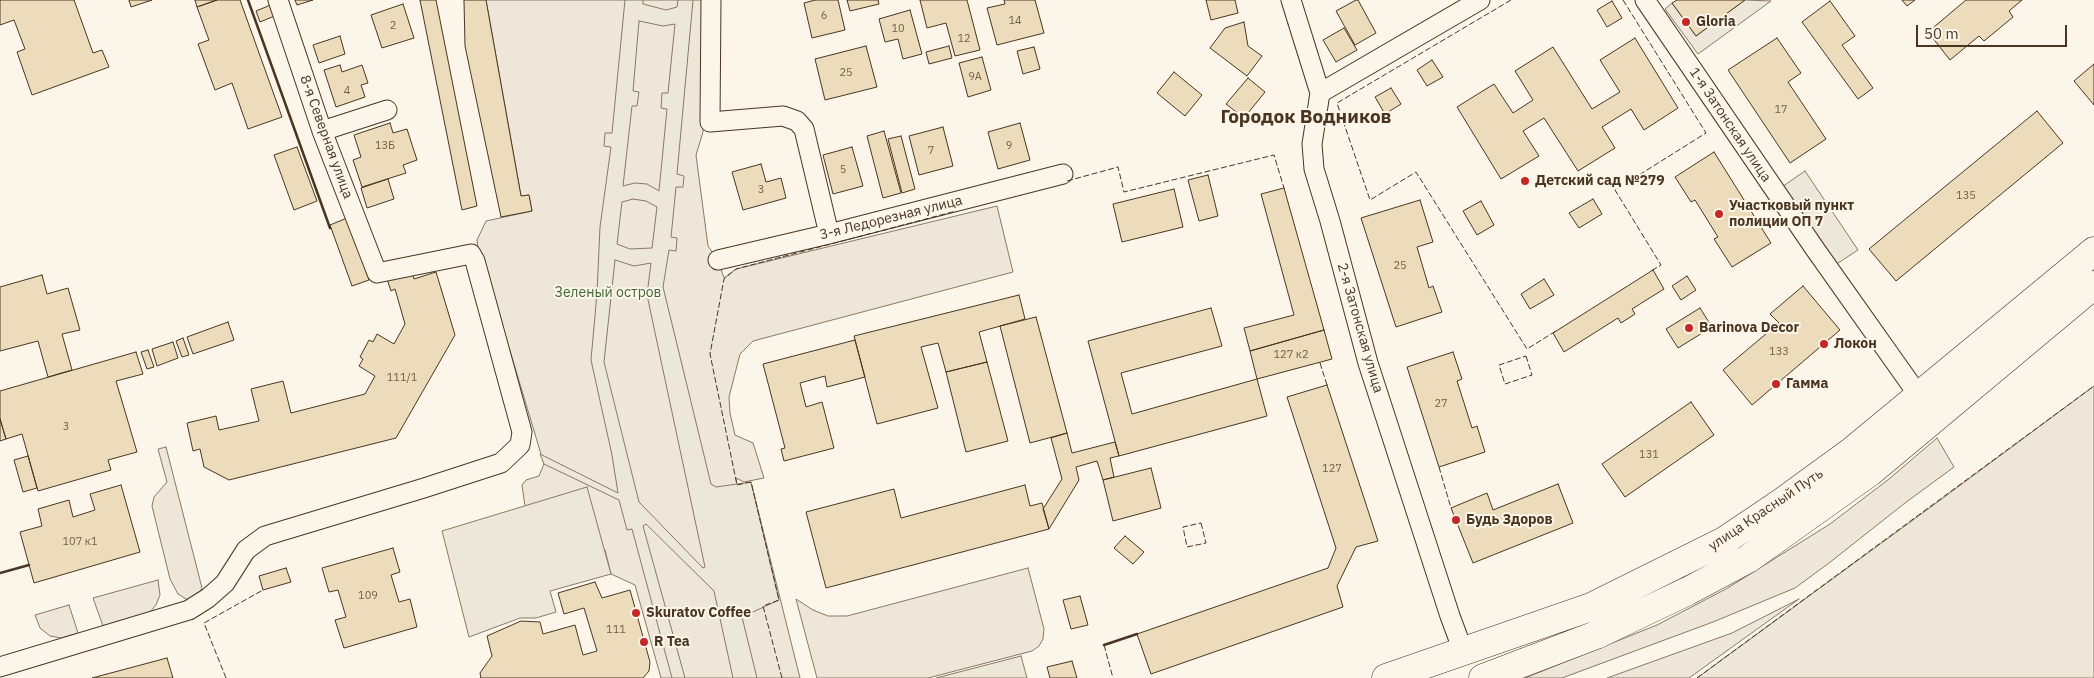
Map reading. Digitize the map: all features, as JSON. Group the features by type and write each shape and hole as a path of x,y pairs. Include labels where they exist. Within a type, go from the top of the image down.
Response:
{"main road":[{"name":"улица Красный Путь","path":"1386,678 1591,607 1724,541 1852,451 2094,251"},
{"name":"улица Красный Путь","path":"1483,678 1596,636 1748,559 1870,472 2094,285"},
{"path":"1919,396 1935,419"}],"street":[{"name":"8-я Северная улица","path":"0,667 189,610 208,598 225,583 246,550 265,536 501,463 520,445 522,432 475,260 471,254 377,273 322,131 278,0"},
{"path":"711,0 710,122 783,116 797,120 804,129 829,234"},
{"name":"2-я Затонская улица","path":"1291,0 1320,93 1312,144 1314,169 1368,363 1463,651"},
{"path":"1320,93 1480,0"},
{"name":"1-я Затонская улица","path":"1645,0 1814,248 1919,396"},
{"path":"322,131 387,110"},
{"name":"3-я Ледорезная улица","path":"718,260 829,234 1063,174"}],"green space":[{"name":"Зеленый остров","path":"486,0 707,0 703,132 696,155 708,246 718,260 724,278 736,269 997,206 1013,272 753,341 740,354 729,397 730,413 735,435 753,443 764,478 744,482 736,478 737,485 751,482 800,678 661,678 635,585 611,574 605,550 525,506 522,485 526,480 539,476 544,464 483,261 479,257 477,240 486,221 532,211 529,195 521,196"},
{"path":"2094,386 2094,678 1697,678 1939,501"},
{"path":"1937,438 1954,467 1795,588 1713,622 1562,678 1525,678 1657,625 1726,589 1830,524 1889,479"},
{"path":"166,447 202,588 198,596 192,600 178,594 170,579 152,506 154,497 167,482 158,449"},
{"path":"1028,568 1044,629 1043,639 1039,646 1032,651 928,678 817,678 796,599 813,610 828,616 847,616"},
{"path":"158,580 160,595 156,605 150,612 103,626 93,598"},
{"path":"1799,599 1689,678 1607,678 1732,633"},
{"path":"69,605 78,633 61,638 50,636 40,628 35,615"}],"shaded area":[{"path":"625,0 643,0 643,4 666,10 677,7 678,0 693,0 677,174 684,176 683,187 676,187 671,237 677,238 676,251 669,250 663,287 711,484 716,487 751,482 779,600 742,617 757,678 733,678 714,591 646,524 643,526 685,678 672,678 632,529 627,530 619,500 544,464 540,454 618,493 612,455 591,360 600,227 611,147 604,146 605,133 612,133","holes":["639,21 663,26 675,24 668,93 662,93 661,108 667,109 659,191 647,184 635,183 623,186 632,106 637,106 639,92 633,91","633,199 646,201 657,207 652,248 630,249 617,244 622,202","615,260 634,266 651,263 647,295 705,567 703,568 639,502 604,362"]},
{"path":"1745,0 1771,1 1698,54 1665,9 1672,3 1696,36"},
{"path":"1805,171 1858,250 1832,267 1779,189"},
{"path":"587,487 611,574 550,591 556,612 536,618 520,618 469,637 442,531"},
{"path":"1021,656 1027,678 936,678"}],"building":[{"path":"0,0 74,0 93,53 102,50 109,67 32,95 17,52 25,49 14,20 0,25"},
{"path":"129,0 152,0 131,7"},
{"path":"195,0 217,0 197,7"},
{"path":"217,0 240,0 282,117 248,129 232,83 215,90 198,44 209,40 197,7"},
{"path":"295,0 313,0 297,5"},
{"path":"420,0 436,0 477,206 462,210"},
{"path":"464,0 486,0 521,196 529,195 532,211 501,217 465,46"},
{"path":"815,0 838,0 845,30 812,38 804,3"},
{"path":"847,0 878,0 879,4 850,11"},
{"path":"920,0 967,0 980,50 955,56 946,23 927,28"},
{"path":"1004,0 1035,0 1044,33 997,45 987,8 1005,4"},
{"path":"1206,0 1235,0 1238,13 1211,20"},
{"path":"1358,0 1376,33 1355,45 1336,11"},
{"path":"1677,0 1745,0 1696,36 1672,3"},
{"path":"1902,0 1915,0 1907,6"},
{"path":"1966,0 2022,0 2009,11 2013,17 1984,41 1979,36 1950,60 1928,32"},
{"path":"1612,1 1622,18 1607,27 1597,10"},
{"path":"1830,1 1855,36 1842,45 1873,88 1858,99 1802,22"},
{"path":"273,4 277,15 260,22 256,11"},
{"path":"403,4 414,38 382,48 371,15"},
{"path":"910,10 922,54 903,59 898,39 885,42 879,19"},
{"path":"1244,22 1248,46 1262,56 1247,76 1210,48 1225,28"},
{"path":"1344,28 1357,50 1336,62 1323,40"},
{"path":"340,36 345,54 319,63 313,45"},
{"path":"1635,38 1678,108 1644,130 1631,109 1602,127 1615,148 1578,171 1544,118 1523,131 1539,156 1501,179 1457,107 1494,84 1513,113 1533,100 1515,71 1553,47 1592,109 1620,92 1600,60"},
{"path":"1777,38 1801,73 1788,82 1826,139 1790,163 1728,70"},
{"path":"866,46 877,87 825,100 815,59"},
{"path":"949,46 952,58 929,64 926,52"},
{"path":"1034,47 1040,69 1023,74 1017,51"},
{"path":"982,57 991,90 968,97 959,63"},
{"path":"1432,60 1443,77 1427,86 1417,70"},
{"path":"2094,64 2094,105 2074,81"},
{"path":"340,65 342,72 362,65 368,83 361,85 365,97 336,107 324,70"},
{"path":"1174,72 1202,95 1185,116 1157,93"},
{"path":"1248,78 1265,92 1244,118 1226,104"},
{"path":"1391,88 1401,104 1385,114 1375,97"},
{"path":"2037,111 2063,143 1896,281 1869,249"},
{"path":"390,123 393,133 407,129 417,160 403,165 406,173 362,187 353,160 361,157 354,135"},
{"path":"1020,123 1030,160 998,169 988,132"},
{"path":"943,127 953,166 919,175 909,136"},
{"path":"884,131 901,193 883,198 867,136"},
{"path":"901,136 915,189 902,193 888,139"},
{"path":"297,147 317,201 294,210 274,155"},
{"path":"852,147 863,186 833,194 823,155"},
{"path":"1714,152 1771,243 1732,267 1714,239 1718,237 1695,200 1691,202 1675,177"},
{"path":"761,164 766,182 781,178 786,198 743,210 732,172"},
{"path":"1208,175 1218,216 1199,221 1188,180"},
{"path":"388,179 394,199 367,208 361,188"},
{"path":"1284,188 1324,330 1250,351 1244,328 1294,315 1261,194"},
{"path":"1174,189 1183,227 1122,242 1113,204"},
{"path":"1593,199 1602,214 1579,228 1569,213"},
{"path":"1420,200 1433,242 1417,247 1429,288 1433,286 1442,312 1396,327 1361,218"},
{"path":"1481,201 1494,225 1477,235 1463,211"},
{"path":"347,218 369,280 352,286 330,225"},
{"path":"1653,270 1664,289 1632,309 1635,314 1621,323 1618,318 1564,352 1553,333"},
{"path":"412,272 414,279 436,272 455,335 396,438 229,480 204,467 200,449 193,451 187,423 216,416 219,430 259,421 251,389 283,381 291,413 365,394 375,376 359,366 363,359 360,357 369,340 373,342 377,334 394,344 405,324 395,289 391,291 387,279"},
{"path":"42,275 47,294 68,288 80,330 62,334 72,370 48,377 38,341 0,351 0,287"},
{"path":"1687,276 1696,290 1681,300 1672,286"},
{"path":"1544,279 1554,295 1530,309 1521,294"},
{"path":"1803,286 1840,330 1752,405 1723,370 1779,323 1770,314"},
{"path":"1019,295 1025,319 979,332 987,362 946,372 938,343 921,347 938,408 877,424 854,336"},
{"path":"1211,308 1222,346 1121,373 1132,414 1257,379 1267,416 1119,456 1088,341"},
{"name":"Barinova Decor","path":"1700,308 1712,327 1678,348 1666,329"},
{"path":"1036,317 1067,433 1030,443 1000,326"},
{"path":"228,322 234,340 193,354 187,337"},
{"path":"1324,330 1332,359 1257,379 1250,351"},
{"path":"183,338 189,355 182,357 176,341"},
{"path":"855,340 865,377 827,387 825,376 800,383 806,407 822,402 834,448 784,461 781,449 785,448 763,364"},
{"path":"173,342 178,358 157,366 152,349"},
{"path":"148,350 154,367 147,369 141,352"},
{"path":"136,352 143,374 116,381 137,452 108,460 111,470 38,491 22,434 6,439 0,419 0,391"},
{"path":"1453,352 1462,379 1457,381 1472,428 1477,426 1485,452 1439,467 1407,367"},
{"path":"987,362 1008,441 966,452 946,372"},
{"path":"1327,385 1378,541 1356,547 1337,586 1343,607 1151,674 1137,634 1328,568 1336,548 1287,397"},
{"path":"1691,402 1714,435 1625,497 1602,464"},
{"path":"0,419 6,439 0,441"},
{"path":"1067,433 1072,453 1115,442 1119,456 1110,458 1114,477 1103,480 1097,461 1076,467 1079,480 1049,529 1043,509 1062,479 1051,438"},
{"path":"28,456 37,488 23,492 14,460"},
{"path":"1151,468 1161,508 1113,521 1103,480"},
{"path":"1558,484 1573,523 1473,563 1451,508 1487,493 1493,510"},
{"path":"121,485 140,552 34,583 20,532 42,526 38,509 69,500 73,517 95,510 90,494"},
{"path":"1025,485 1030,506 1042,503 1049,529 826,588 806,512 894,489 901,518"},
{"path":"1125,536 1144,552 1133,564 1114,548"},
{"path":"393,548 400,572 391,575 399,602 410,599 417,627 344,648 335,620 346,617 338,590 329,592 322,568"},
{"path":"286,568 291,582 263,590 259,576"},
{"path":"595,582 602,598 630,590 650,662 649,671 643,678 481,678 480,673 492,656 487,636 521,621 540,622 543,634 575,625 583,655 597,651 584,608 564,614 558,593"},
{"path":"1080,596 1088,625 1071,629 1063,600"},
{"path":"167,658 173,678 92,678"},
{"path":"1072,661 1077,678 1050,678 1047,667"}],"fence":[{"path":"1511,0 1337,103 1370,200 1416,172 1527,349 1556,331"},
{"path":"1623,0 1706,133 1615,190 1661,265 1651,271"},
{"path":"1067,181 1118,167 1124,192 1274,155 1284,188"},
{"path":"782,678 763,606 779,600 751,482 737,485 710,354 724,279 736,269 956,211"},
{"path":"1526,356 1532,375 1505,384 1499,365 1526,356"},
{"path":"1320,363 1327,385"},
{"path":"1697,678 2094,386"},
{"path":"1439,467 1451,508"},
{"path":"1201,523 1206,543 1187,547 1183,527 1201,523"},
{"path":"226,678 204,623 263,590"},
{"path":"1104,645 1113,678"}],"wall":[{"path":"248,0 330,228"},
{"path":"0,573 29,565"},
{"path":"1104,645 1137,634"}],"place":[{"name":"Gloria","path":"1686,22"},
{"name":"Детский сад №279","path":"1525,181"},
{"name":"Участковый пункт полиции ОП 7","path":"1719,214"},
{"name":"Barinova Decor","path":"1689,328"},
{"name":"Локон","path":"1824,344"},
{"name":"Гамма","path":"1776,384"},
{"name":"Будь Здоров","path":"1456,520"},
{"name":"Skuratov Coffee","path":"636,613"},
{"name":"R Tea","path":"644,642"}],"district":[{"name":"Городок Водников","path":"1306,118"}]}
